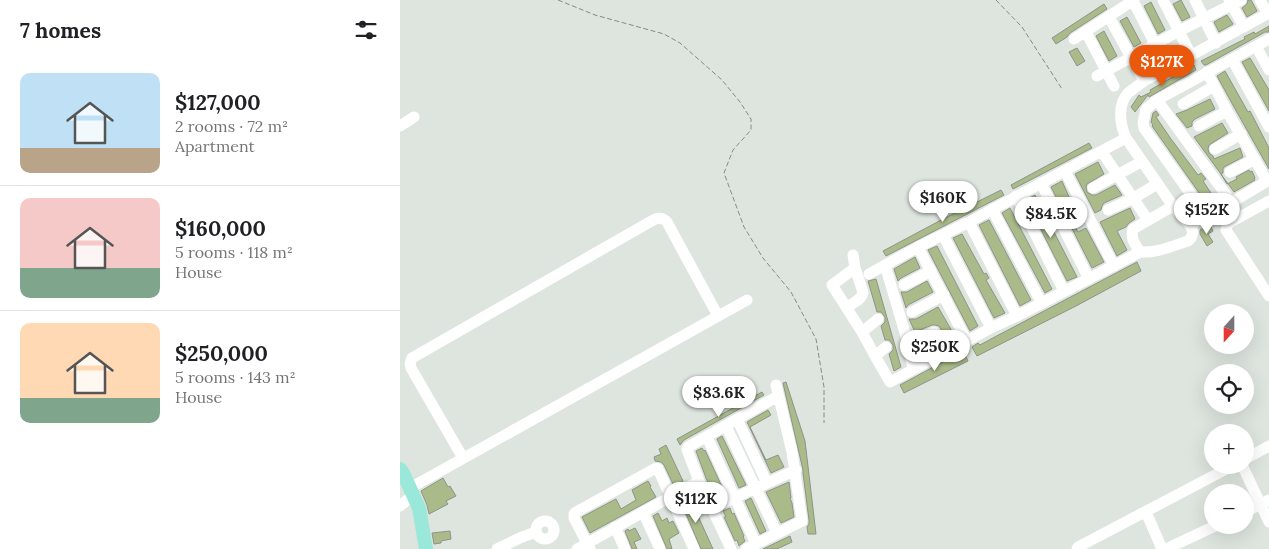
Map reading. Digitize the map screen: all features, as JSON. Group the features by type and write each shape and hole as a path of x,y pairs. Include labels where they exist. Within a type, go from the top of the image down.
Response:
{"main road":[{"path":"400,469 410,494 426,549"},
{"path":"410,494 418,549"}],"street":[{"path":"1074,39 1134,0 1168,68"},
{"path":"1163,0 1191,56"},
{"path":"1195,0 1216,43"},
{"path":"880,389 945,352 1140,252 1162,250 1188,241 1191,238 1193,232 1190,225 1173,206 1126,138 1120,118 1122,104 1127,95 1144,81 1269,14 1260,0"},
{"path":"1102,74 1234,2 1244,28"},
{"path":"1109,17 1144,81"},
{"path":"1086,32 1102,74 1114,86"},
{"path":"1207,217 1144,128 1143,122 1146,109 1157,100 1269,39"},
{"path":"1256,46 1269,70"},
{"path":"1232,59 1269,127"},
{"path":"1190,225 1268,181 1227,111 1207,72"},
{"path":"1183,104 1214,86"},
{"path":"1157,100 1232,203"},
{"path":"1199,126 1227,111"},
{"path":"400,126 414,117"},
{"path":"1215,149 1241,134"},
{"path":"869,274 1126,138"},
{"path":"1102,152 1148,220"},
{"path":"1230,172 1255,159"},
{"path":"1093,188 1141,162"},
{"path":"1064,171 1114,266"},
{"path":"1041,183 1089,279"},
{"path":"1108,210 1134,198 1157,184"},
{"path":"1016,196 1064,292"},
{"path":"1269,201 1229,223 1226,230 1269,296"},
{"path":"1140,252 1132,238 1133,229 1173,206"},
{"path":"992,209 1041,302"},
{"path":"463,458 410,368 412,358 648,223 661,218 667,222 718,316"},
{"path":"969,222 1016,316"},
{"path":"943,235 991,328"},
{"path":"918,247 967,341"},
{"path":"847,307 863,295 853,255"},
{"path":"885,265 914,369"},
{"path":"855,268 827,288 847,307 890,382"},
{"path":"904,285 931,271"},
{"path":"912,312 944,295"},
{"path":"400,506 410,494 463,458 747,300"},
{"path":"862,332 878,319"},
{"path":"908,343 934,332 945,352"},
{"path":"875,356 886,347"},
{"path":"707,437 734,498 751,547 778,533 804,525 796,470 777,390 737,419 688,447 687,449 699,481 731,549"},
{"path":"737,419 768,483"},
{"path":"726,426 778,533"},
{"path":"1254,454 1269,446"},
{"path":"589,546 574,518 574,514 656,468 671,496 694,549"},
{"path":"712,508 796,470"},
{"path":"1077,549 1217,474"},
{"path":"1248,474 1265,502 1269,522"},
{"path":"577,549 589,546 615,527 699,481"},
{"path":"643,512 660,549"},
{"path":"1146,512 1162,549"},
{"path":"498,549 512,546 536,532 537,525 546,521 551,523 554,528 551,544"},
{"path":"615,527 625,549"},
{"path":"1166,549 1204,531"}],"path":[{"path":"558,0 595,15 664,34 680,43 722,80 740,102 750,119 751,130 734,150 724,173 744,226 763,258 791,292 816,339 824,387 824,423"},
{"path":"996,0 1022,27 1062,89"}],"building":[{"path":"1181,0 1190,17 1182,21 1173,4"},
{"path":"1248,0 1251,0 1257,11 1247,17 1242,8 1247,4"},
{"path":"1151,2 1165,30 1158,34 1144,6"},
{"path":"1104,4 1107,9 1056,44 1052,38"},
{"path":"1227,15 1233,24 1219,32 1214,22"},
{"path":"1127,17 1141,43 1134,47 1120,21"},
{"path":"1269,26 1269,32 1265,32 1206,65 1201,61 1245,39 1244,37 1254,32 1255,34"},
{"path":"1104,31 1117,56 1109,61 1096,36"},
{"path":"1077,48 1085,61 1077,66 1069,52"},
{"path":"1250,58 1269,90 1269,111 1242,62"},
{"path":"1194,65 1196,70 1149,97 1148,95 1135,112 1131,107 1139,95 1141,97 1151,92 1150,90"},
{"path":"1225,71 1248,112 1250,111 1269,148 1269,169 1217,76"},
{"path":"1210,99 1215,109 1195,119 1192,122 1192,126 1187,128 1176,114 1187,110"},
{"path":"1156,111 1159,115 1156,117 1198,175 1201,173 1206,179 1203,181 1218,202 1209,207 1152,126 1153,113"},
{"path":"1222,123 1228,133 1209,145 1209,153 1214,159 1240,148 1243,157 1223,168 1221,175 1194,137"},
{"path":"1089,143 1092,148 1013,189 1011,185"},
{"path":"1098,162 1104,174 1087,184 1087,192 1096,195 1115,185 1122,195 1104,203 1101,210 1095,213 1075,174"},
{"path":"1249,170 1250,172 1252,171 1255,178 1255,180 1234,192 1228,184"},
{"path":"1062,181 1080,222 1074,225 1078,232 1086,228 1104,262 1092,268 1051,187"},
{"path":"1001,190 1004,195 886,256 883,251 943,219"},
{"path":"1035,195 1077,277 1067,281 1026,200"},
{"path":"1010,208 1052,289 1045,293 1002,213"},
{"path":"1130,208 1135,219 1126,227 1117,231 1127,250 1117,256 1100,222"},
{"path":"989,220 1031,300 1020,306 979,225"},
{"path":"1210,225 1213,231 1208,234 1213,242 1207,246 1200,234 1200,230"},
{"path":"962,234 984,274 986,273 989,278 986,280 1005,313 994,318 953,238"},
{"path":"937,246 978,326 970,331 928,250"},
{"path":"915,257 920,268 898,281 894,269"},
{"path":"1137,262 1141,271 1076,306 977,356 972,347 978,343 980,345"},
{"path":"876,279 901,367 894,371 889,354 893,350 893,345 889,340 885,340 881,326 885,322 885,317 881,312 877,312 868,281"},
{"path":"927,281 933,292 908,305 906,308 901,292 907,292"},
{"path":"938,307 956,338 949,342 939,326 932,325 915,332 909,319 916,319"},
{"path":"963,351 968,361 904,393 900,385"},
{"path":"786,382 805,441 816,534 808,534 809,520 803,470 783,383"},
{"path":"762,392 764,395 684,440 680,445 677,439"},
{"path":"768,410 771,415 750,427 766,460 778,455 784,467 771,473 747,422"},
{"path":"722,436 746,485 739,488 717,439"},
{"path":"666,445 683,481 674,486 664,465 661,462 655,461 654,457 661,454 659,449"},
{"path":"702,448 705,450 723,489 724,494 717,498 706,478 696,451"},
{"path":"443,478 456,496 446,501 448,504 429,514 421,491"},
{"path":"648,481 656,497 590,533 582,517 616,499 621,509 636,500 632,490"},
{"path":"789,482 794,517 781,523 766,492"},
{"path":"689,496 713,549 701,549 680,500"},
{"path":"751,498 766,531 760,534 745,501"},
{"path":"730,508 744,536 745,541 739,546 724,517 726,517 723,511"},
{"path":"658,513 662,521 667,518 669,523 673,521 679,533 669,539 672,549 667,549 653,516"},
{"path":"635,528 641,539 634,542 637,549 632,549 625,531"},
{"path":"450,531 451,539 434,544 432,533"},
{"path":"790,536 792,542 777,549 763,549"}]}
